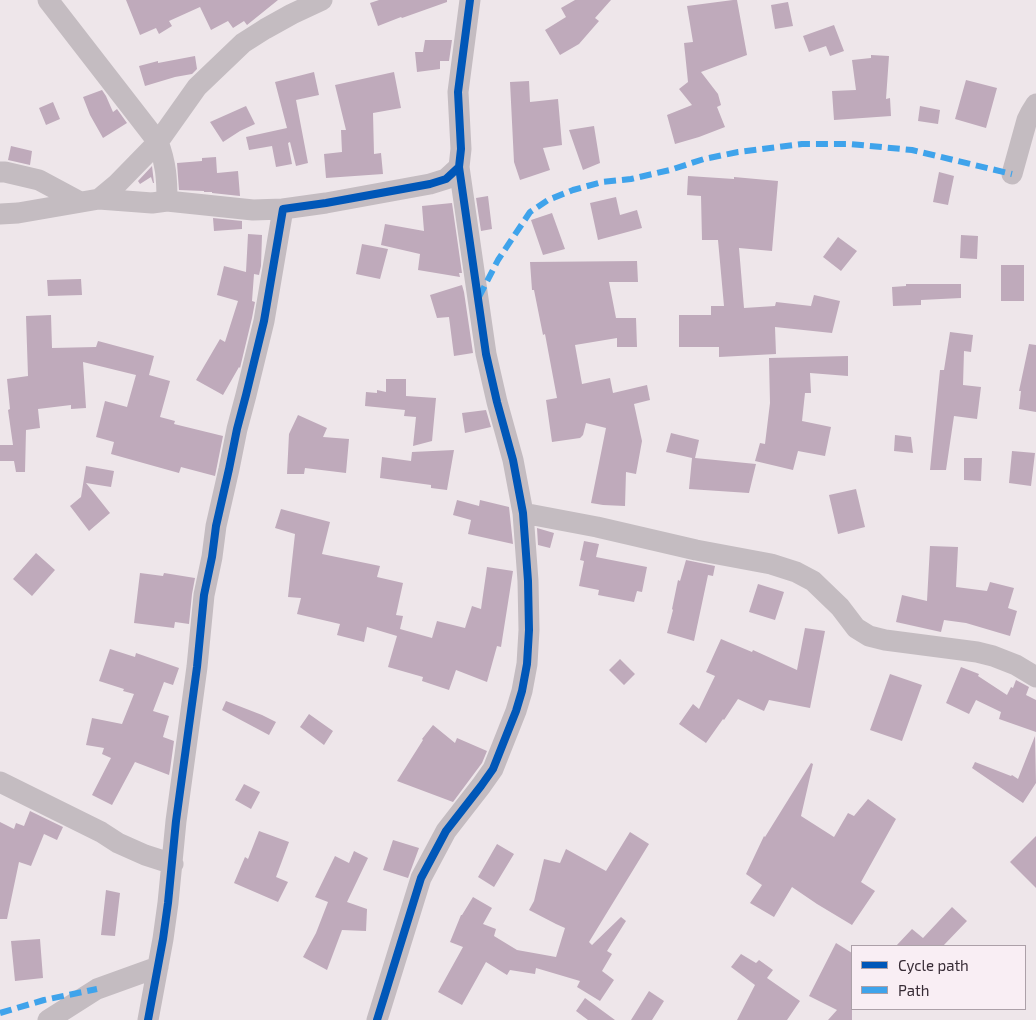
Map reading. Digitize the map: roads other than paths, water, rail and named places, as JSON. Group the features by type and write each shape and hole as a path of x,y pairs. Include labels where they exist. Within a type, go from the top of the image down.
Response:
{"street":[{"path":"48,0 158,142 164,158 167,201"},
{"path":"90,201 117,184 158,142 197,87 243,43 292,14 322,0"},
{"path":"376,1020 421,878 446,831 493,769 518,704 527,664 529,630 528,581 523,513 513,460 486,354 459,167 461,149 458,92 470,0"},
{"path":"1012,174 1027,120 1036,104"},
{"path":"0,214 18,213 90,201 152,203 167,201 253,210 284,209 430,184 446,179 459,167"},
{"path":"0,172 38,180 90,201"},
{"path":"148,1020 164,939 176,821 197,668 204,595 216,526 237,429 264,321 284,209"},
{"path":"523,513 771,564 796,572 814,581 840,607 856,628 868,636 977,652 1016,665 1036,678"},
{"path":"0,782 83,823 118,843 145,855 173,864"},
{"path":"48,1020 96,989 158,967"}]}
